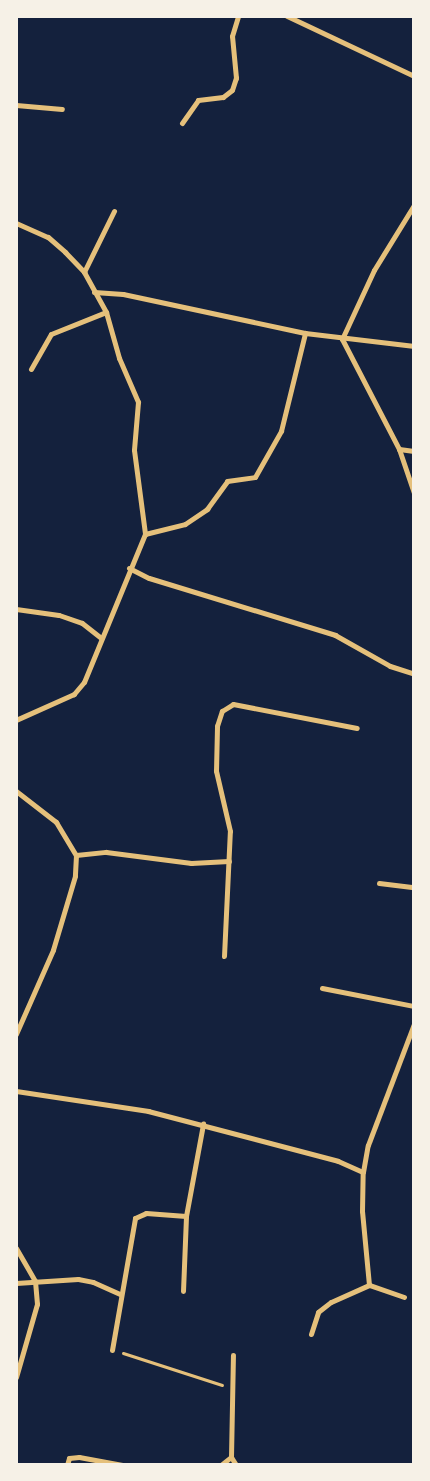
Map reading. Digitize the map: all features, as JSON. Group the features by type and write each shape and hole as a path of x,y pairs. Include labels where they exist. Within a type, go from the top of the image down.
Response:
{"street":[{"path":"182,124 198,100 209,96 223,97 232,90 236,78 232,36 238,16"},
{"path":"287,16 414,76"},
{"path":"16,104 62,109"},
{"path":"342,338 374,270 414,205"},
{"path":"84,272 114,211"},
{"path":"16,223 48,237 84,272 106,312 119,358 138,402 134,450 145,534 128,568 110,619 100,637 84,682 74,694 16,720"},
{"path":"94,292 123,294 305,334 414,346"},
{"path":"30,369 51,334 106,312"},
{"path":"145,534 185,524 207,509 227,481 256,477 281,431 305,334"},
{"path":"342,338 399,449 414,493"},
{"path":"399,449 414,451"},
{"path":"128,568 149,578 334,635 390,666 414,674"},
{"path":"16,609 59,615 82,623 100,637"},
{"path":"224,956 230,831 216,771 217,726 222,711 233,704 357,728"},
{"path":"16,791 56,822 76,855 75,876 53,950 16,1034"},
{"path":"76,855 106,852 191,863 229,861"},
{"path":"379,883 414,887"},
{"path":"322,988 414,1006"},
{"path":"369,1285 362,1211 363,1172 368,1145 414,1024"},
{"path":"16,1091 115,1105 203,1124 338,1161 363,1172"},
{"path":"182,1291 186,1216 203,1124"},
{"path":"112,1350 120,1294 135,1218 146,1213 186,1216"},
{"path":"16,1248 35,1281 37,1304 16,1377"},
{"path":"16,1283 78,1279 93,1282 120,1294"},
{"path":"311,1334 318,1312 331,1302 369,1285 404,1297"},
{"path":"233,1356 231,1458 236,1465"},
{"path":"67,1465 69,1458 79,1457 122,1465"},
{"path":"221,1465 231,1458"}],"path":[{"path":"112,1350 232,1388"}]}
